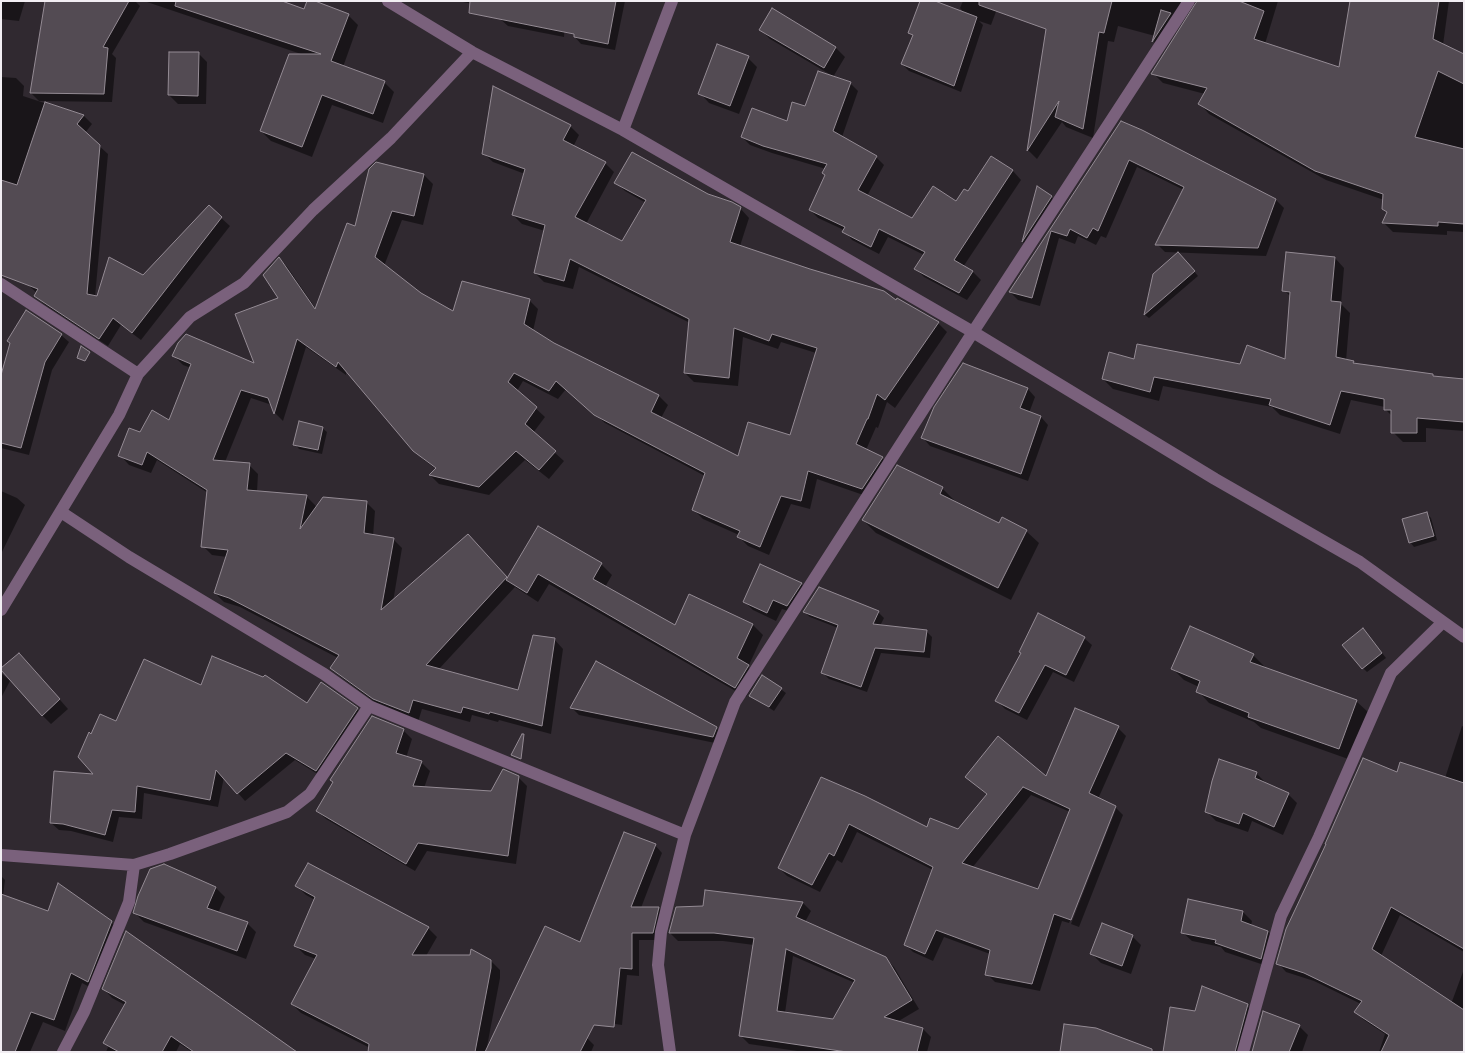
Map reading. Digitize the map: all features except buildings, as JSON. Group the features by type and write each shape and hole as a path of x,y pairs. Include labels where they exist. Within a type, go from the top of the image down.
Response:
{"street":[{"path":"388,1 472,52 623,130 973,332 1215,479 1360,562 1464,637"},
{"path":"623,130 672,1"},
{"path":"670,1052 658,965 661,932 685,836 734,702 1189,1"},
{"path":"1,610 119,415 138,374 190,317 244,283 313,210 392,138 472,52"},
{"path":"1,284 138,374"},
{"path":"61,512 129,558 324,674 369,706 685,836"},
{"path":"1243,1052 1281,916 1319,838 1391,673 1443,622"},
{"path":"1,855 134,865 286,812 310,794 369,706"},
{"path":"63,1052 84,1012 129,902 134,865"}]}
